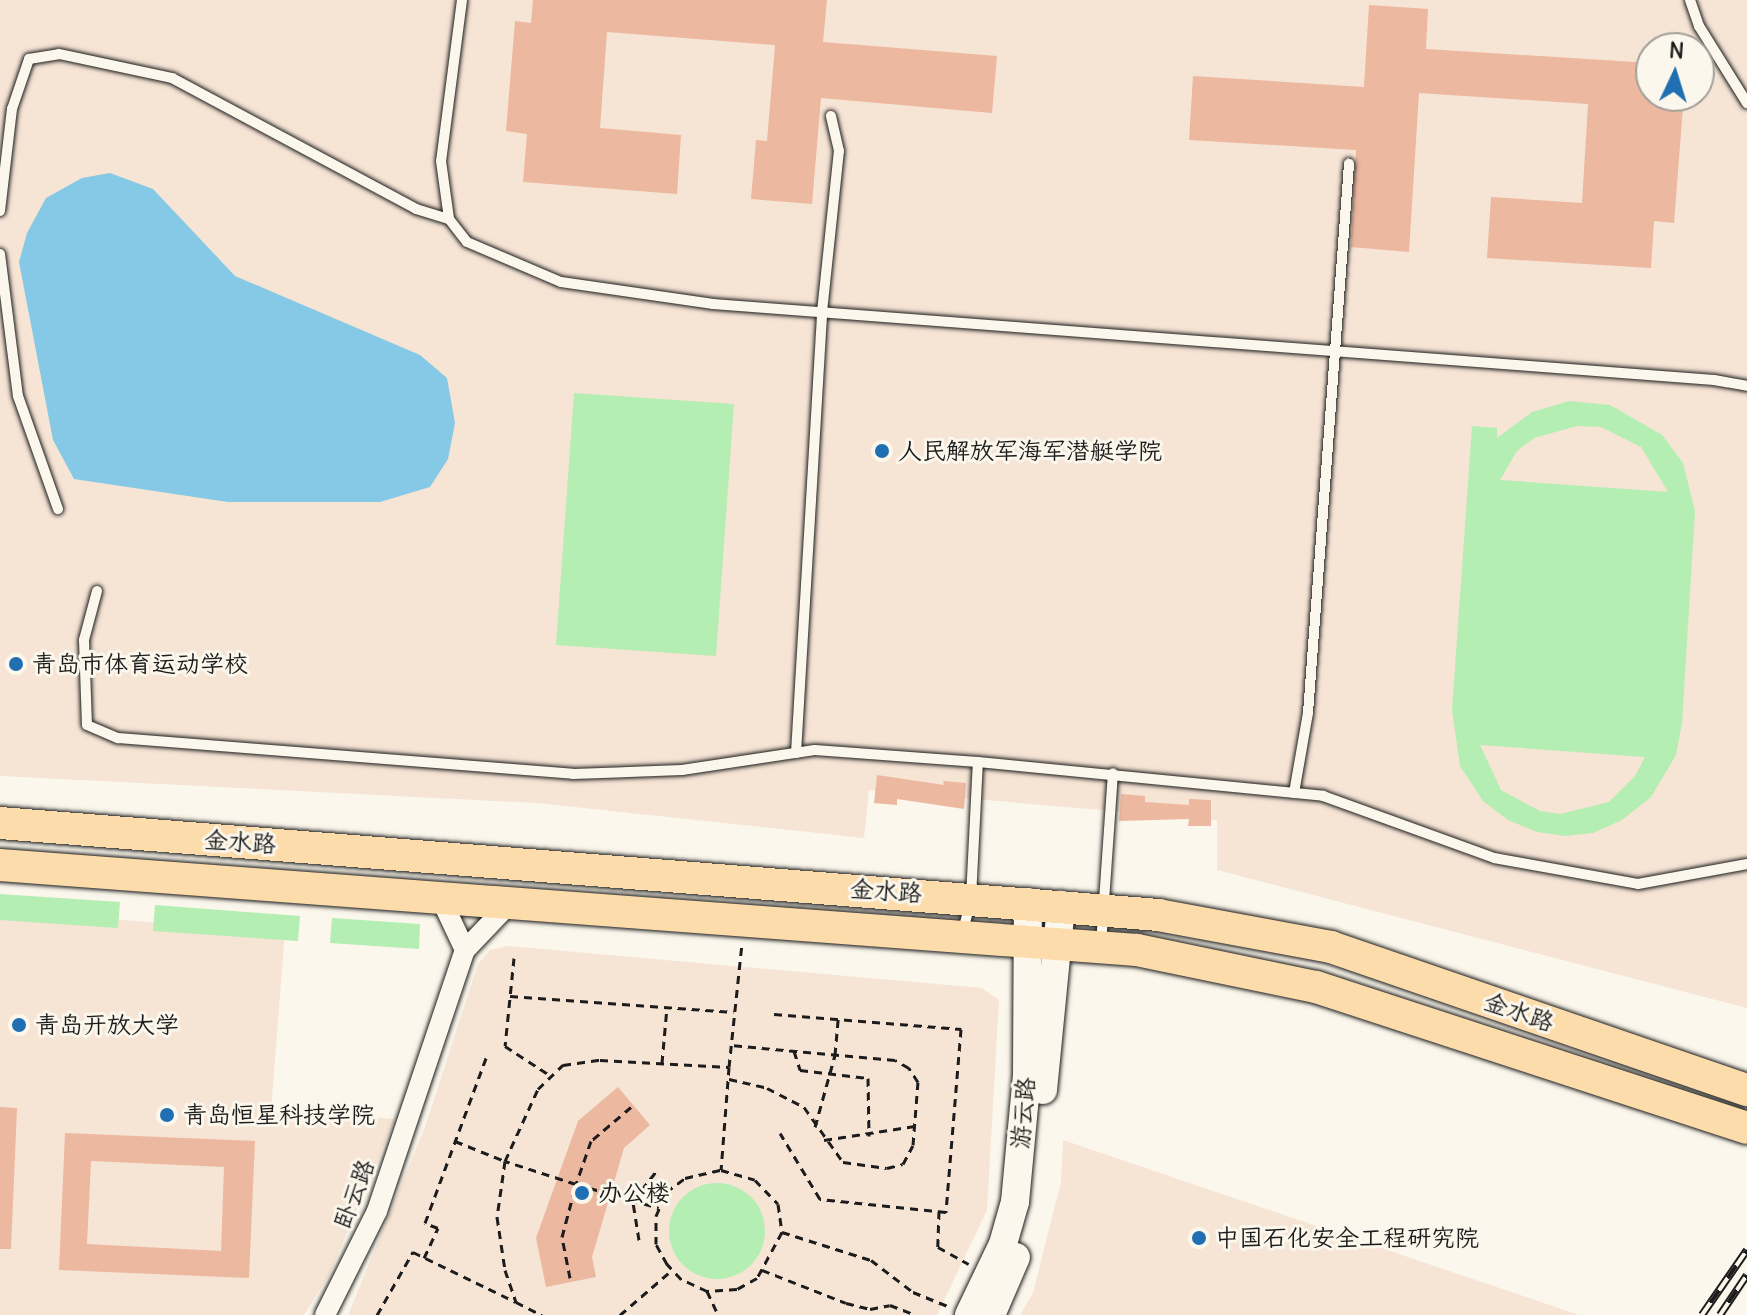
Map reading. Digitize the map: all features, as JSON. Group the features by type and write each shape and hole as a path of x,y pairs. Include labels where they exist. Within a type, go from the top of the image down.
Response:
{"main road":[{"name":"金水路","path":"0,823 1104,909 1331,947 1747,1090"},
{"name":"金水路","path":"0,865 508,905 1101,946 1316,987 1747,1128"},
{"name":"游云路","path":"991,1315 1017,1255 1032,1199 1043,940 1028,902"},
{"name":"游云路","path":"969,1315 989,1275 1015,1202 1043,940 1061,905"}],"street":[{"path":"441,899 465,950"},
{"name":"卧云路","path":"325,1315 377,1211 465,950 508,905"}],"lane":[{"path":"462,0 441,161 449,219 467,242 561,282 713,304 1747,386"},
{"path":"1690,0 1699,26 1747,103"},
{"path":"0,211 12,109 29,59 59,54 172,78 416,209 449,219"},
{"path":"796,753 822,312 839,151 831,116"},
{"path":"1294,793 1308,713 1349,164"},
{"path":"0,254 18,396 58,509"},
{"path":"97,591 84,640 87,725 118,738 573,774 682,770 796,753 978,762 1323,796 1494,858 1638,884 1747,864"},
{"path":"962,935 971,898 978,762"},
{"path":"1101,946 1113,773"}],"path":[{"path":"721,1170 733,1012 745,922"},
{"path":"514,958 505,1046 551,1076"},
{"path":"510,996 733,1012"},
{"path":"662,1063 667,1007"},
{"path":"774,1014 961,1029 946,1212 820,1199 780,1133"},
{"path":"815,1127 835,1055 838,1019"},
{"path":"728,1079 788,1096 804,1107 824,1140 843,1162 887,1168 903,1164 913,1145 918,1082 909,1068 895,1060 731,1045"},
{"path":"794,1051 800,1070 868,1078 869,1136"},
{"path":"424,1258 438,1228 425,1223 487,1055"},
{"path":"516,1302 505,1270 497,1217 505,1161 538,1089 563,1065 600,1060 729,1067"},
{"path":"570,1278 562,1237 591,1141 631,1107"},
{"path":"824,1140 869,1136 915,1126"},
{"path":"455,1141 505,1161 659,1208"},
{"path":"639,1240 633,1201 657,1170"},
{"path":"707,1291 737,1289 762,1270 782,1232 778,1204 755,1180 721,1170 685,1178 666,1192 659,1208 656,1244 672,1270 707,1291 718,1315"},
{"path":"939,1211 938,1247 989,1275"},
{"path":"782,1232 871,1260 913,1292 969,1315"},
{"path":"377,1315 413,1252 542,1315"},
{"path":"620,1315 672,1270"},
{"path":"762,1270 865,1308 890,1305 916,1315"},
{"path":"861,1315 865,1308"}],"shaded area":[{"name":"人民解放军海军潜艇学院","path":"0,0 1747,0 1747,1008 1217,870 1217,820 869,790 864,838 537,803 0,776"},
{"name":"青岛恒星科技学院","path":"0,912 285,931 271,1111 395,1119 329,1275 304,1315 0,1315"},
{"path":"508,946 982,988 999,1000 987,1210 937,1315 348,1315 425,1127 478,964 490,950"},
{"name":"中国石化安全工程研究院","path":"1063,1140 1579,1315 1020,1315 1033,1293 1061,1182"}],"green space":[{"path":"574,393 734,404 716,656 556,645"},
{"path":"1569,401 1610,405 1662,435 1683,463 1695,511 1682,723 1676,755 1651,797 1622,820 1593,833 1565,836 1537,832 1508,820 1483,801 1460,766 1452,710 1472,426 1497,428 1497,438 1532,412","holes":["1577,426 1601,427 1641,447 1668,492 1500,480 1517,451 1534,438","1480,745 1644,757 1645,757 1635,776 1609,802 1560,814 1540,811 1501,790"]},
{"path":"0,894 120,902 118,928 0,920"},
{"path":"155,905 300,916 298,941 153,931"},
{"path":"332,918 420,924 419,949 330,943"},
{"path":"717,1183 735,1187 751,1197 761,1213 765,1231 761,1249 751,1265 735,1275 717,1279 699,1275 683,1265 673,1249 669,1231 673,1213 683,1197 699,1187"}],"water":[{"path":"110,173 153,189 235,276 420,355 447,378 455,423 448,459 430,487 380,502 228,502 74,479 53,440 19,262 27,233 46,198 82,178"}],"building":[{"path":"533,0 827,0 823,42 997,56 992,113 821,98 812,204 751,199 756,140 767,141 775,45 607,32 600,128 681,135 677,194 523,182 527,134 506,131 515,21 531,23"},
{"path":"1369,5 1428,9 1426,49 1635,62 1635,112 1683,112 1674,223 1654,221 1651,268 1487,258 1491,197 1582,203 1588,104 1419,93 1409,252 1351,247 1356,150 1189,140 1193,76 1364,87"},
{"path":"877,775 944,785 943,781 966,783 964,809 897,799 897,805 874,803"},
{"path":"1121,794 1145,796 1145,802 1189,805 1189,799 1211,800 1211,826 1188,826 1189,819 1119,821"},
{"name":"办公楼","path":"618,1087 650,1125 624,1148 592,1257 596,1277 546,1287 536,1238 578,1121"},
{"path":"0,1107 17,1108 11,1249 0,1249"},
{"path":"65,1133 255,1141 249,1278 59,1270","holes":["91,1161 224,1167 221,1251 87,1244"]}],"railway":[{"path":"1702,1315 1747,1250"},
{"path":"1720,1315 1747,1275"}],"place":[{"name":"人民解放军海军潜艇学院","path":"882,451"},
{"name":"青岛市体育运动学校","path":"16,664"},
{"name":"青岛开放大学","path":"19,1025"},
{"name":"青岛恒星科技学院","path":"167,1115"},
{"name":"办公楼","path":"582,1193"},
{"name":"中国石化安全工程研究院","path":"1199,1238"}]}
